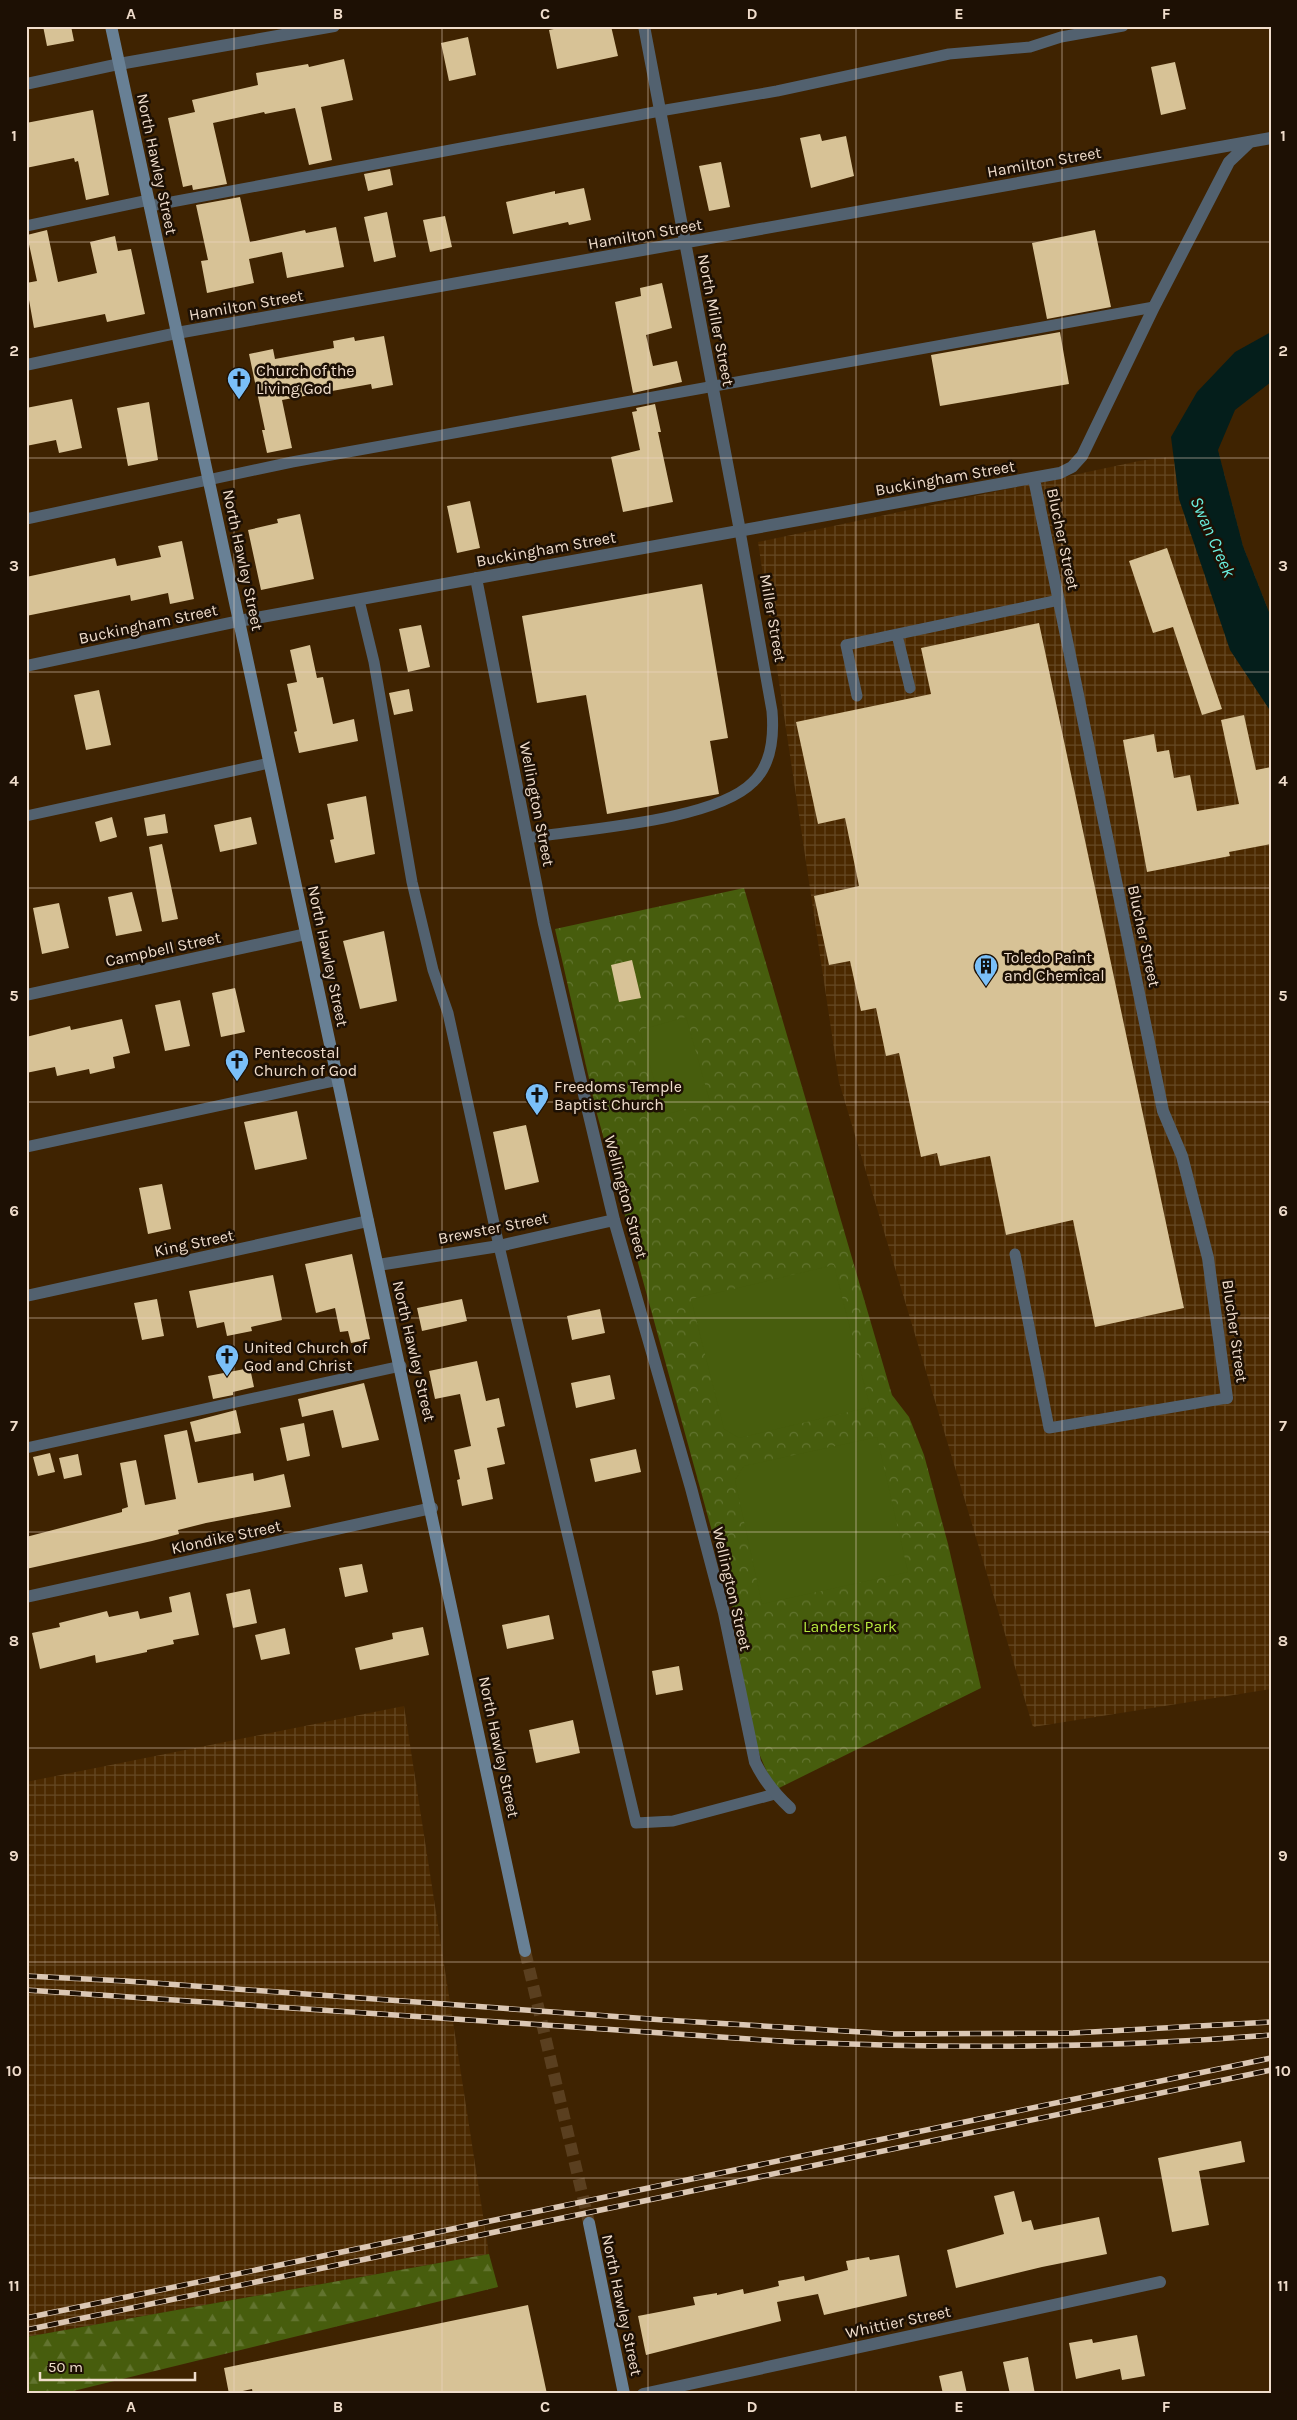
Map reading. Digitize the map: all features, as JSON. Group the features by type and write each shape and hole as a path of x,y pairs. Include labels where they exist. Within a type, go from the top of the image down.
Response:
{"street":[{"name":"North Hawley Street","path":"111,26 368,1221 432,1508 525,1951"},
{"path":"26,84 119,64 334,26"},
{"name":"North Miller Street","path":"644,26 740,531"},
{"name":"Hamilton Street","path":"26,365 177,334 1271,138"},
{"name":"Blucher Street","path":"1072,467 1082,456 1154,307 1229,162 1250,142"},
{"name":"Buckingham Street","path":"26,666 239,621 1034,479 1060,473 1072,467"},
{"name":"Blucher Street","path":"1034,479 1163,1111 1182,1156 1208,1258 1228,1398"},
{"name":"Wellington Street","path":"476,578 544,924 614,1220 691,1488 724,1613 755,1762 763,1779 790,1808"},
{"name":"Campbell Street","path":"26,995 306,934"},
{"name":"Brewster Street","path":"378,1265 500,1246 614,1220"},
{"name":"King Street","path":"26,1296 368,1221"},
{"name":"Klondike Street","path":"26,1597 432,1508"},
{"name":"North Hawley Street","path":"589,2223 624,2394"},
{"name":"Whittier Street","path":"643,2394 1160,2282"}],"lane":[{"path":"26,226 777,91 950,54 1030,47 1061,37 1123,26"},
{"path":"26,519 292,462 1154,307"},
{"name":"Miller Street","path":"527,838 646,820 710,807 726,801 754,782 764,768 774,731 772,711 740,531"},
{"path":"359,600 379,688 412,882 433,970 448,1013 500,1246 636,1823 673,1821 775,1794"},
{"path":"857,696 846,645 1059,600"},
{"path":"897,635 910,688"},
{"path":"26,816 270,763"},
{"path":"26,1147 338,1080"},
{"path":"1015,1254 1049,1428 1228,1398"},
{"path":"26,1448 401,1366"}],"shaded area":[{"path":"1218,450 1243,546 1271,617 1271,1689 1033,1727 839,1082 758,542 1139,461"},
{"path":"404,1706 489,2254 26,2337 26,1782"}],"green space":[{"name":"Landers Park","path":"744,888 892,1395 909,1417 924,1455 948,1544 981,1688 777,1789 757,1747 751,1724 732,1604 597,1114 555,929"},
{"path":"686,1017 710,1102 664,1115 640,1030"},
{"path":"834,1265 870,1407 739,1438 724,1429 691,1299"},
{"path":"877,1437 908,1572 762,1604 735,1480 744,1466"},
{"path":"489,2254 498,2287 61,2394 26,2394 26,2337"}],"water":[{"name":"Swan Creek","path":"1271,332 1271,382 1235,410 1218,450 1243,546 1271,617 1271,712 1230,650 1179,499 1171,437 1197,392 1235,352"}],"building":[{"path":"43,26 71,26 74,41 47,46"},
{"path":"568,26 611,26 618,56 557,69 549,30"},
{"path":"468,37 476,75 449,81 441,43"},
{"path":"344,59 353,100 321,107 332,160 309,165 295,108 265,114 264,112 213,123 227,184 193,190 192,185 183,187 168,118 195,112 192,100 258,85 256,73 308,64 309,67"},
{"path":"1175,62 1186,109 1161,115 1151,67"},
{"path":"93,110 109,195 86,200 78,161 75,162 74,158 26,168 26,123"},
{"path":"820,134 822,141 846,136 854,176 811,188 800,138"},
{"path":"721,162 730,207 709,211 699,166"},
{"path":"390,169 393,185 368,191 364,174"},
{"path":"584,188 591,220 569,225 568,222 513,234 506,202 555,191 555,194"},
{"path":"240,197 250,242 305,230 306,233 336,227 344,267 287,278 282,252 249,259 254,283 207,293 201,261 208,260 196,205"},
{"path":"387,212 396,257 374,262 364,217"},
{"path":"445,216 452,247 430,252 423,220"},
{"path":"47,230 58,282 97,273 90,242 115,236 118,251 131,249 145,314 107,322 105,314 34,328 26,283 37,281 27,235"},
{"path":"1095,230 1111,307 1047,319 1032,243"},
{"path":"662,283 672,328 646,335 653,366 677,361 682,382 633,393 615,302 641,296 640,288"},
{"path":"1060,332 1069,384 940,406 931,355"},
{"path":"384,336 393,385 372,389 371,384 282,400 292,448 267,453 262,430 265,430 249,354 273,349 275,359 334,348 333,341 354,337 355,341"},
{"path":"72,399 82,448 59,453 56,440 26,446 26,408"},
{"path":"149,402 158,460 128,466 117,408"},
{"path":"655,404 661,432 658,432 673,502 623,512 611,457 640,450 632,412 637,411 636,408"},
{"path":"470,501 480,548 457,553 447,506"},
{"path":"300,514 314,579 261,590 248,530 278,523 277,519"},
{"path":"182,541 194,599 170,604 168,593 131,601 130,595 26,616 26,577 115,558 117,566 161,557 158,546"},
{"path":"1167,548 1222,709 1202,715 1173,627 1153,633 1129,561"},
{"path":"702,584 728,738 710,741 719,794 607,814 586,695 537,703 522,616"},
{"name":"Toledo Paint and Chemical","path":"1039,623 1184,1308 1095,1327 1073,1220 1006,1235 990,1156 940,1166 937,1153 921,1157 899,1053 886,1056 876,1008 861,1011 850,961 829,965 814,896 859,886 845,818 818,824 796,722 931,694 921,648"},
{"path":"421,625 430,667 408,672 399,629"},
{"path":"310,645 317,678 323,677 333,724 354,719 358,741 299,753 294,732 297,731 287,684 297,682 290,650"},
{"path":"409,689 413,711 394,715 389,693"},
{"path":"99,690 111,745 86,750 74,695"},
{"path":"1244,715 1256,770 1271,767 1271,844 1229,852 1230,856 1147,872 1123,740 1154,734 1157,752 1169,750 1174,778 1190,775 1197,811 1239,804 1221,720"},
{"path":"366,796 375,854 335,863 330,840 334,839 327,804"},
{"path":"165,814 168,833 147,836 144,818"},
{"path":"112,817 117,837 100,842 95,822"},
{"path":"251,817 257,844 220,852 214,825"},
{"path":"162,844 178,919 162,922 149,847"},
{"path":"132,892 142,931 116,936 108,897"},
{"path":"59,903 69,948 42,954 33,908"},
{"path":"384,931 397,1001 360,1009 343,941"},
{"path":"632,960 641,998 619,1002 611,965"},
{"path":"235,988 245,1032 221,1037 212,993"},
{"path":"180,1000 190,1046 165,1051 155,1005"},
{"path":"122,1019 130,1053 113,1057 115,1068 90,1074 89,1069 57,1076 55,1067 26,1073 26,1037 70,1026 71,1030"},
{"path":"297,1111 307,1159 255,1170 244,1122"},
{"path":"526,1125 539,1182 505,1190 493,1132"},
{"path":"162,1184 171,1229 148,1234 139,1188"},
{"path":"352,1254 370,1339 351,1343 348,1331 340,1332 335,1308 316,1313 305,1264"},
{"path":"273,1275 282,1320 251,1327 252,1331 227,1336 224,1322 197,1328 189,1291"},
{"path":"157,1299 164,1336 142,1340 134,1303"},
{"path":"462,1299 467,1321 422,1331 417,1308"},
{"path":"600,1309 605,1333 572,1340 567,1316"},
{"path":"477,1361 486,1401 499,1398 505,1426 497,1428 505,1464 487,1468 493,1499 462,1506 457,1480 460,1479 454,1450 471,1446 460,1394 435,1399 429,1371"},
{"path":"250,1368 254,1387 233,1392 233,1395 213,1399 208,1376"},
{"path":"610,1375 615,1399 576,1408 571,1383"},
{"path":"364,1383 379,1440 342,1448 333,1410 302,1417 298,1399"},
{"path":"236,1410 241,1433 195,1442 190,1422"},
{"path":"304,1423 310,1456 287,1461 280,1428"},
{"path":"187,1430 198,1483 253,1473 254,1481 284,1474 291,1507 206,1523 178,1530 179,1534 152,1541 26,1569 26,1537 122,1512 122,1509 128,1507 120,1463 136,1460 145,1505 176,1499 164,1435"},
{"path":"636,1449 641,1472 595,1482 590,1459"},
{"path":"50,1453 55,1472 38,1476 33,1457"},
{"path":"78,1454 82,1475 64,1479 59,1458"},
{"path":"362,1564 368,1592 345,1597 339,1568"},
{"path":"250,1589 257,1623 233,1628 226,1594"},
{"path":"190,1592 199,1635 173,1640 174,1644 147,1650 147,1652 96,1663 95,1655 40,1669 32,1633 60,1627 59,1623 107,1611 109,1617 138,1611 140,1619 172,1612 169,1597"},
{"path":"549,1615 554,1639 507,1649 502,1625"},
{"path":"423,1627 429,1655 360,1670 355,1648 393,1639 392,1633"},
{"path":"285,1628 290,1654 261,1660 255,1635"},
{"path":"679,1666 683,1690 656,1695 652,1671"},
{"path":"573,1720 580,1753 536,1763 529,1730"},
{"path":"1241,2141 1245,2162 1199,2171 1209,2225 1172,2232 1158,2158"},
{"path":"1014,2191 1022,2222 1031,2220 1034,2230 1099,2217 1107,2254 1042,2267 956,2288 947,2250 1004,2234 994,2196"},
{"path":"899,2255 907,2296 824,2315 818,2294 777,2302 781,2321 646,2355 638,2316 695,2305 693,2297 717,2293 717,2295 743,2289 744,2294 779,2286 778,2281 804,2276 805,2281 848,2270 846,2261 869,2257 870,2260"},
{"path":"528,2305 547,2394 253,2394 252,2389 229,2394 224,2368"},
{"path":"1137,2335 1145,2376 1122,2380 1120,2369 1076,2379 1069,2343 1092,2339 1093,2343"},
{"path":"1028,2357 1035,2394 1010,2394 1003,2362"},
{"path":"962,2371 967,2394 943,2394 939,2376"}],"tunnel":[{"path":"525,1951 589,2223"}],"railway":[{"path":"26,1976 126,1981 664,2020 894,2034 1073,2033 1271,2022"},
{"path":"26,1990 795,2042 914,2046 1033,2046 1152,2043 1271,2035"},
{"path":"26,2318 1271,2058"},
{"path":"26,2330 1271,2070"}],"place":[{"name":"Church of the Living God","path":"239,400"},
{"name":"Toledo Paint and Chemical","path":"986,987"},
{"name":"Pentecostal Church of God","path":"237,1082"},
{"name":"Freedoms Temple Baptist Church","path":"537,1116"},
{"name":"United Church of God and Christ","path":"227,1377"}]}
